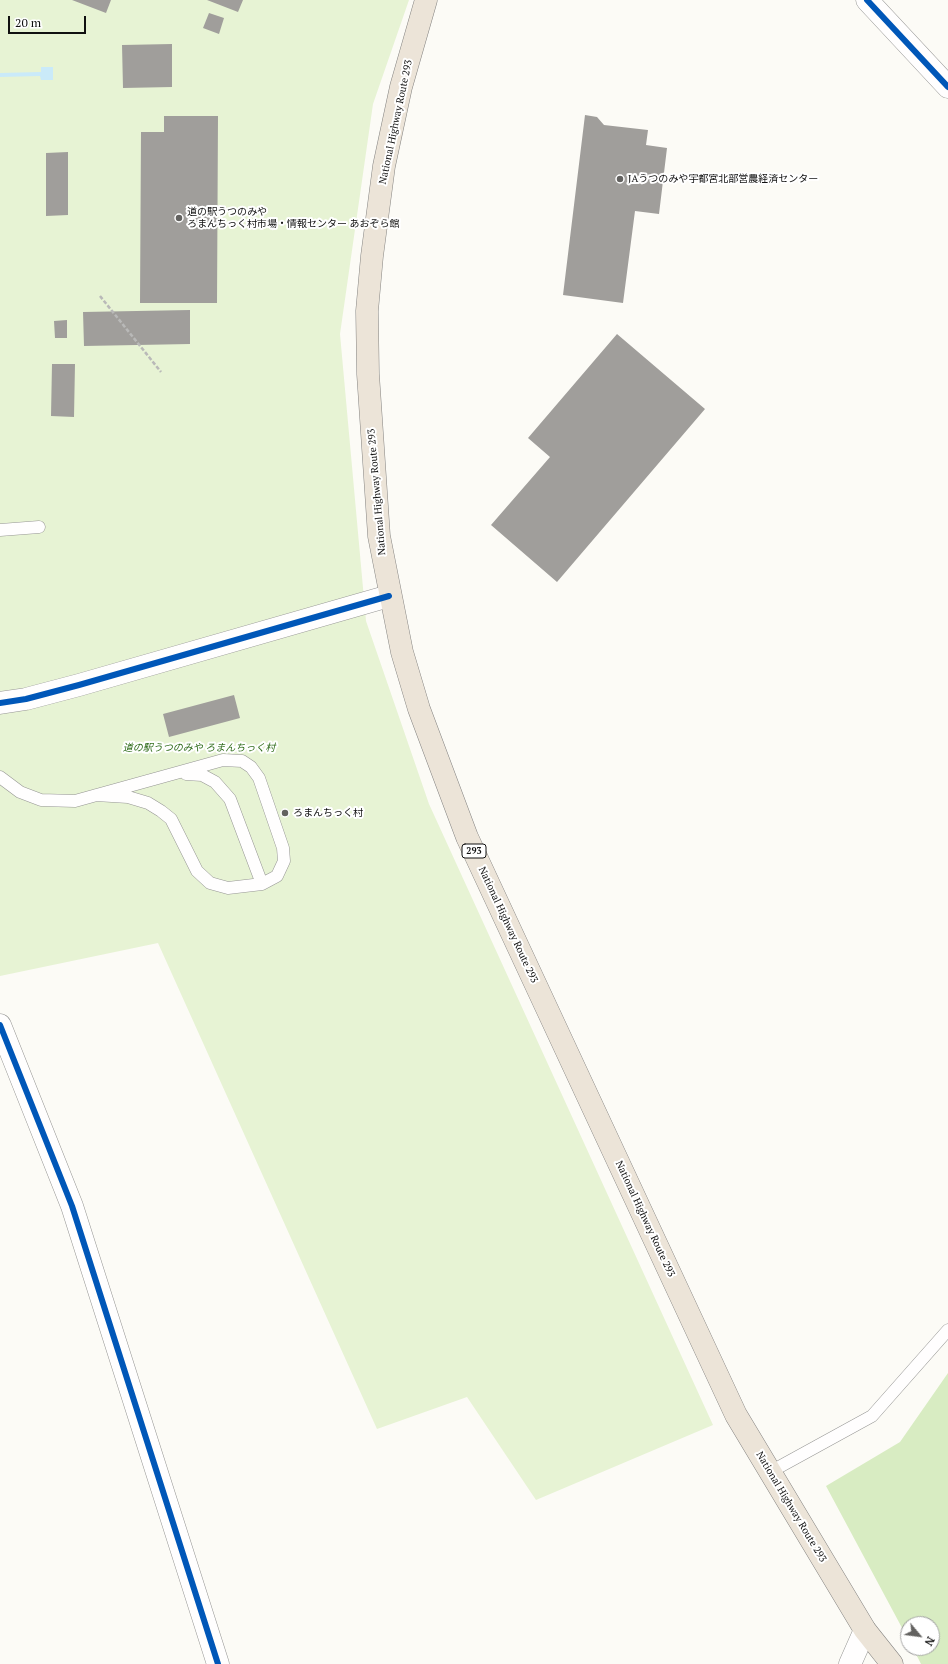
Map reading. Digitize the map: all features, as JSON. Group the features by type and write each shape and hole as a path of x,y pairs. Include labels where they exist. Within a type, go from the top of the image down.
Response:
{"highway":[{"name":"National Highway Route 293","path":"426,0 401,87 384,166 372,256 367,311 372,458 379,536 389,596 402,652 419,709 467,837 736,1416 865,1630 892,1664"}],"street":[{"path":"867,0 948,87"},
{"path":"0,703 79,685 389,596"},
{"path":"0,1025 72,1206 218,1664"},
{"path":"850,1664 865,1630"}],"lane":[{"path":"0,530 40,527"},
{"path":"0,777 20,792 42,800 74,801 223,760 242,761 251,767 259,778 284,848 284,861 277,876 262,884 228,888 210,883 197,871 171,819 161,811 148,804 128,798 96,795"},
{"path":"178,773 202,775 215,782 230,799 262,884"},
{"path":"770,1472 872,1416 948,1330"}],"path":[{"path":"100,296 161,372"}],"green space":[{"name":"道の駅うつのみや ろまんちっく村","path":"0,0 409,0 373,104 340,334 366,621 429,804 713,1425 536,1500 467,1397 377,1429 158,943 0,976"},
{"path":"948,1373 948,1664 921,1664 917,1656 940,1656 940,1616 900,1616 900,1624 826,1486 900,1442"}],"water":[{"path":"41,67 53,67 53,80 41,80 40,76 0,77 0,73 41,72"}],"building":[{"path":"72,0 111,0 106,13"},
{"path":"207,0 243,0 238,12"},
{"path":"209,13 224,18 219,34 203,28"},
{"path":"172,44 172,87 123,88 122,45"},
{"name":"JAうつのみや宇都宮北部営農経済センター","path":"585,115 597,117 604,125 648,130 646,145 667,148 659,214 635,211 623,303 563,295"},
{"name":"道の駅うつのみや ろまんちっく村市場・情報センター あおぞら館","path":"164,116 218,116 217,303 140,303 141,132 164,132"},
{"path":"68,152 68,215 46,216 46,153"},
{"path":"190,310 190,344 84,346 83,312"},
{"path":"67,320 67,338 55,338 54,321"},
{"path":"617,334 705,409 557,582 491,525 550,457 528,438"},
{"path":"52,364 75,364 74,417 51,416"},
{"path":"234,695 240,718 169,737 163,714"}],"cycle path":[{"path":"867,0 948,87"},
{"path":"0,703 26,699 79,685 389,596"},
{"path":"0,1025 72,1206 218,1664"}],"place":[{"name":"JAうつのみや宇都宮北部営農経済センター","path":"620,179"},
{"name":"道の駅うつのみや ろまんちっく村市場・情報センター あおぞら館","path":"179,218"},
{"name":"ろまんちっく村","path":"285,813"}]}
